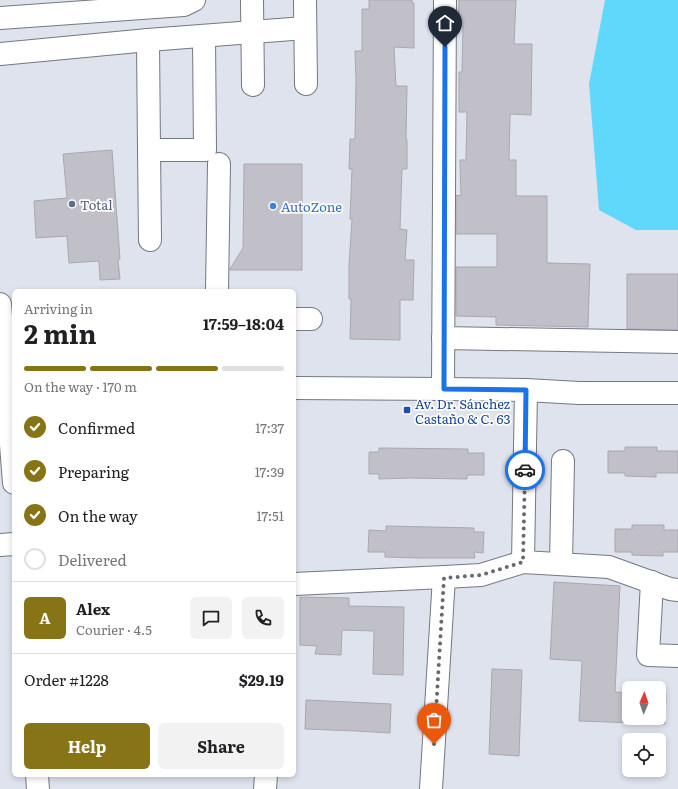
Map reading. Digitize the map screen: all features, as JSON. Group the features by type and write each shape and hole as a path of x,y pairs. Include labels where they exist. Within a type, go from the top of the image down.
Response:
{"street":[{"path":"0,18 184,5 194,0"},
{"path":"252,0 253,85"},
{"path":"306,0 306,84"},
{"path":"444,389 445,0"},
{"path":"0,54 148,40 305,28"},
{"path":"149,150 205,150 204,36"},
{"path":"148,40 150,240"},
{"path":"217,289 220,164"},
{"path":"0,304 12,454"},
{"path":"443,338 678,342"},
{"path":"296,388 526,390 579,393 678,393"},
{"path":"523,562 526,390"},
{"path":"561,564 563,461"},
{"path":"0,545 12,544"},
{"path":"296,584 444,578 481,575 523,562 609,567 670,589 678,590"},
{"path":"431,789 444,578"},
{"path":"652,582 648,654 678,656"},
{"path":"37,777 38,789"},
{"path":"265,789 266,777"}],"water":[{"path":"605,0 678,0 678,230 636,230 599,210 589,84"}],"building":[{"path":"369,0 412,0 412,3 414,3 414,48 394,47 396,86 407,86 407,169 402,169 400,229 407,230 405,260 414,260 413,300 400,300 400,340 350,339 351,299 349,299 349,265 352,219 350,219 352,169 349,169 350,139 355,139 355,51 362,51 362,9 369,9"},
{"path":"459,0 516,0 514,44 532,44 531,115 510,114 509,160 516,160 516,196 547,196 547,263 590,264 588,327 496,325 496,317 456,316 456,267 497,267 497,234 456,234 456,195 461,196 460,160 466,160 467,112 459,112 459,72 462,72 463,26 458,26"},
{"path":"112,150 120,259 118,260 120,279 100,280 99,261 69,263 67,236 36,238 34,201 67,198 63,154"},
{"name":"AutoZone","path":"244,164 302,164 302,270 230,270 243,248"},
{"path":"627,274 678,274 678,330 627,329"},
{"path":"625,447 657,447 657,451 678,451 678,473 656,473 656,477 625,476 625,473 608,473 608,451 625,451"},
{"path":"379,448 468,449 468,453 484,453 484,475 467,475 467,479 379,479 379,474 369,474 369,452 379,452"},
{"path":"632,525 664,525 664,530 678,530 678,552 663,552 663,556 632,555 632,552 615,552 615,529 632,529"},
{"path":"386,526 474,528 474,532 484,532 483,553 474,552 475,558 422,558 385,557 385,552 368,552 369,530 386,531"},
{"path":"554,582 620,586 615,692 622,692 622,722 579,721 582,661 550,659"},
{"path":"300,597 349,598 349,606 404,607 403,675 373,674 374,631 342,630 341,655 315,654 317,646 300,645"},
{"path":"492,669 522,670 519,756 489,754"},
{"path":"306,700 391,704 390,733 305,729"}],"way so far":[{"path":"434,744 444,578 481,575 523,562 525,470"}],"place":[{"name":"Total","path":"72,204"},
{"name":"AutoZone","path":"273,206"},
{"name":"Av. Dr. Sánchez Castaño & C. 63","path":"407,410"}],"route":[{"path":"445,47 444,389 526,390 525,470"}]}
